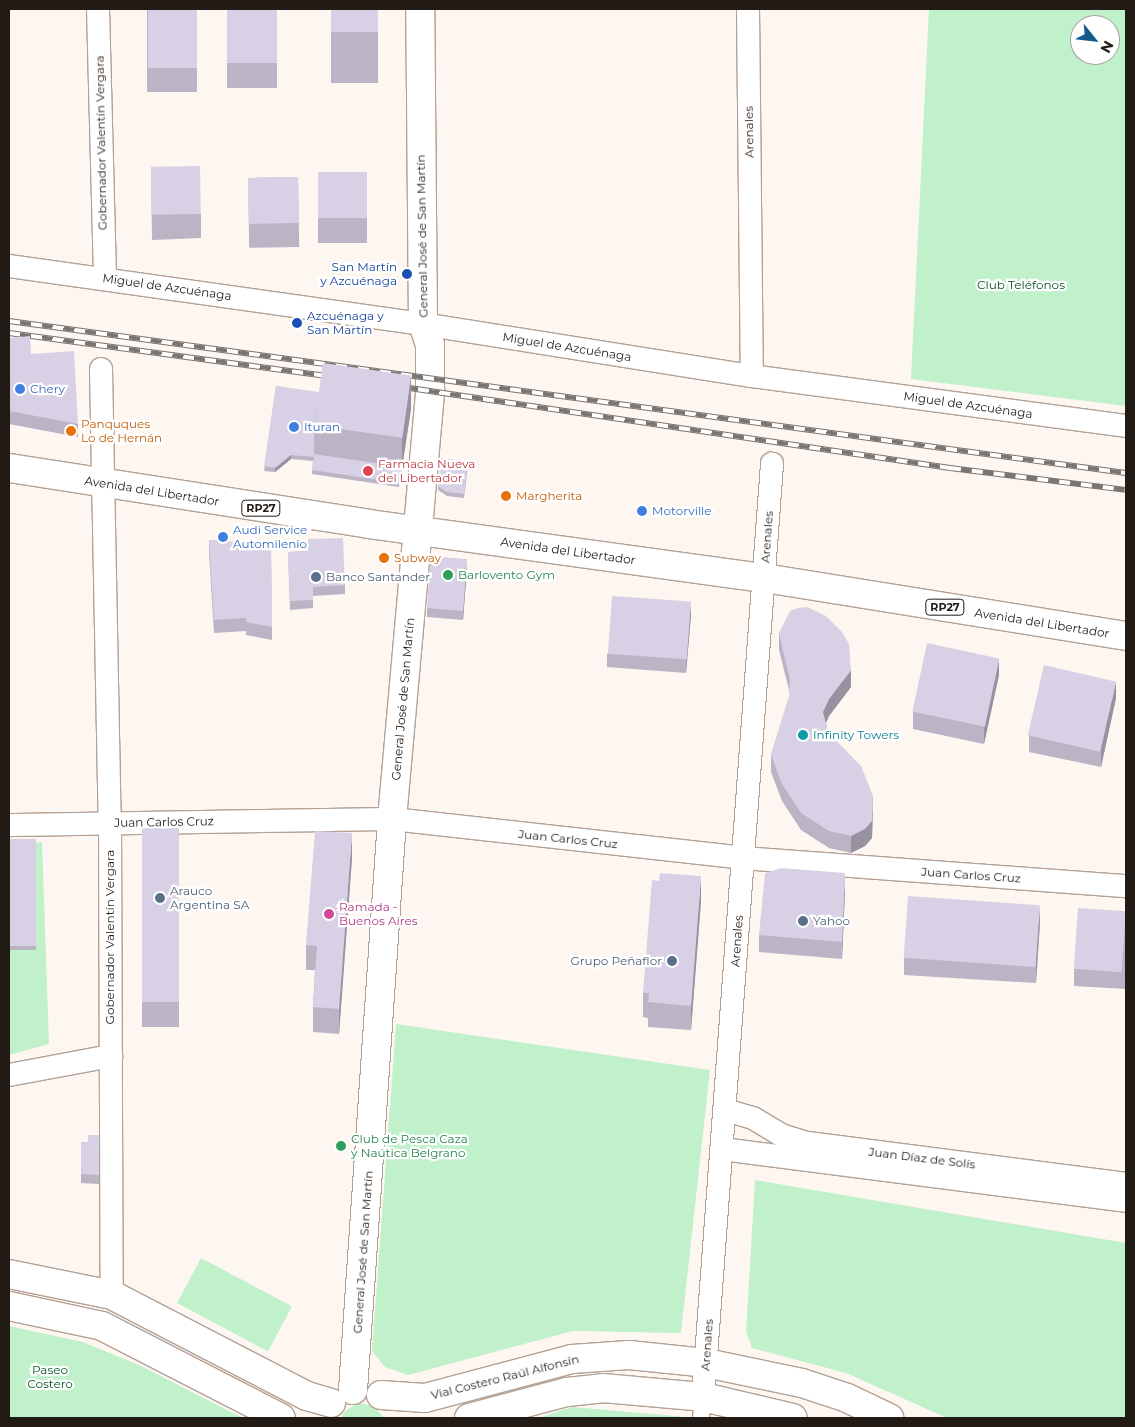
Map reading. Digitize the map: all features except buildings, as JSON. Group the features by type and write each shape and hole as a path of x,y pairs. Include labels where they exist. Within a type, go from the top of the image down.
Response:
{"street":[{"name":"Gobernador Valentín Vergara","path":"98,9 104,278"},
{"name":"General José de San Martín","path":"336,1404 392,819 430,390 430,345 424,324 420,9"},
{"name":"Arenales","path":"748,9 752,376"},
{"name":"Miguel de Azcuénaga","path":"9,266 424,324 752,376 1126,426"},
{"name":"Gobernador Valentín Vergara","path":"101,368 110,823 112,1295"},
{"name":"Arenales","path":"702,1407 772,464"},
{"name":"Avenida del Libertador","path":"9,468 418,531 764,578 1126,636"},
{"name":"Juan Carlos Cruz","path":"9,825 392,819 743,858 1126,886"},
{"path":"9,1076 111,1056"},
{"name":"Juan Díaz de Solís","path":"724,1110 753,1118 781,1135 808,1143 1126,1184"},
{"name":"Juan Díaz de Solís","path":"722,1149 1126,1201"},
{"path":"9,1274 112,1295 307,1396 336,1404"},
{"path":"9,1306 102,1326 281,1418"},
{"name":"Vial Costero Raúl Alfonsín","path":"336,1404 363,1389 381,1395 425,1398 588,1356 629,1355 706,1363 825,1389 889,1418"},
{"path":"469,1418 585,1389 623,1388 702,1407 793,1418"},
{"path":"381,1395 390,1402 397,1418"}],"green space":[{"name":"Club Teléfonos","path":"929,9 1126,9 1126,406 911,379"},
{"path":"42,842 49,1044 9,1055 9,844"},
{"path":"396,1024 710,1070 681,1333 573,1331 408,1375 385,1367 372,1351"},
{"path":"755,1180 1126,1243 1126,1418 947,1418 846,1373 752,1348 746,1332"},
{"path":"201,1258 292,1306 268,1351 177,1303"},
{"name":"Paseo Costero","path":"9,1326 83,1342 141,1366 243,1418 9,1418"},
{"path":"358,1403 374,1406 384,1418 341,1418 345,1411"},
{"path":"572,1407 676,1416 692,1418 538,1418"}],"railway":[{"path":"9,321 1126,473"},
{"path":"9,333 334,377"},
{"path":"396,386 950,468 1126,490"}],"place":[{"name":"San Martín y Azcuénaga","path":"407,274"},
{"name":"Azcuénaga y San Martín","path":"297,323"},
{"name":"Chery","path":"20,389"},
{"name":"Ituran","path":"294,427"},
{"name":"Panquques Lo de Hernán","path":"71,431"},
{"name":"Farmacia Nueva del Libertador","path":"368,471"},
{"name":"Margherita","path":"506,496"},
{"name":"Motorville","path":"642,511"},
{"name":"Audi Service Automilenio","path":"223,537"},
{"name":"Subway","path":"384,558"},
{"name":"Barlovento Gym","path":"448,575"},
{"name":"Banco Santander","path":"316,577"},
{"name":"Infinity Towers","path":"803,735"},
{"name":"Arauco Argentina SA","path":"160,898"},
{"name":"Ramada - Buenos Aires","path":"329,914"},
{"name":"Yahoo","path":"803,921"},
{"name":"Grupo Peñaflor","path":"672,961"},
{"name":"Club de Pesca Caza y Naútica Belgrano","path":"341,1146"}]}
